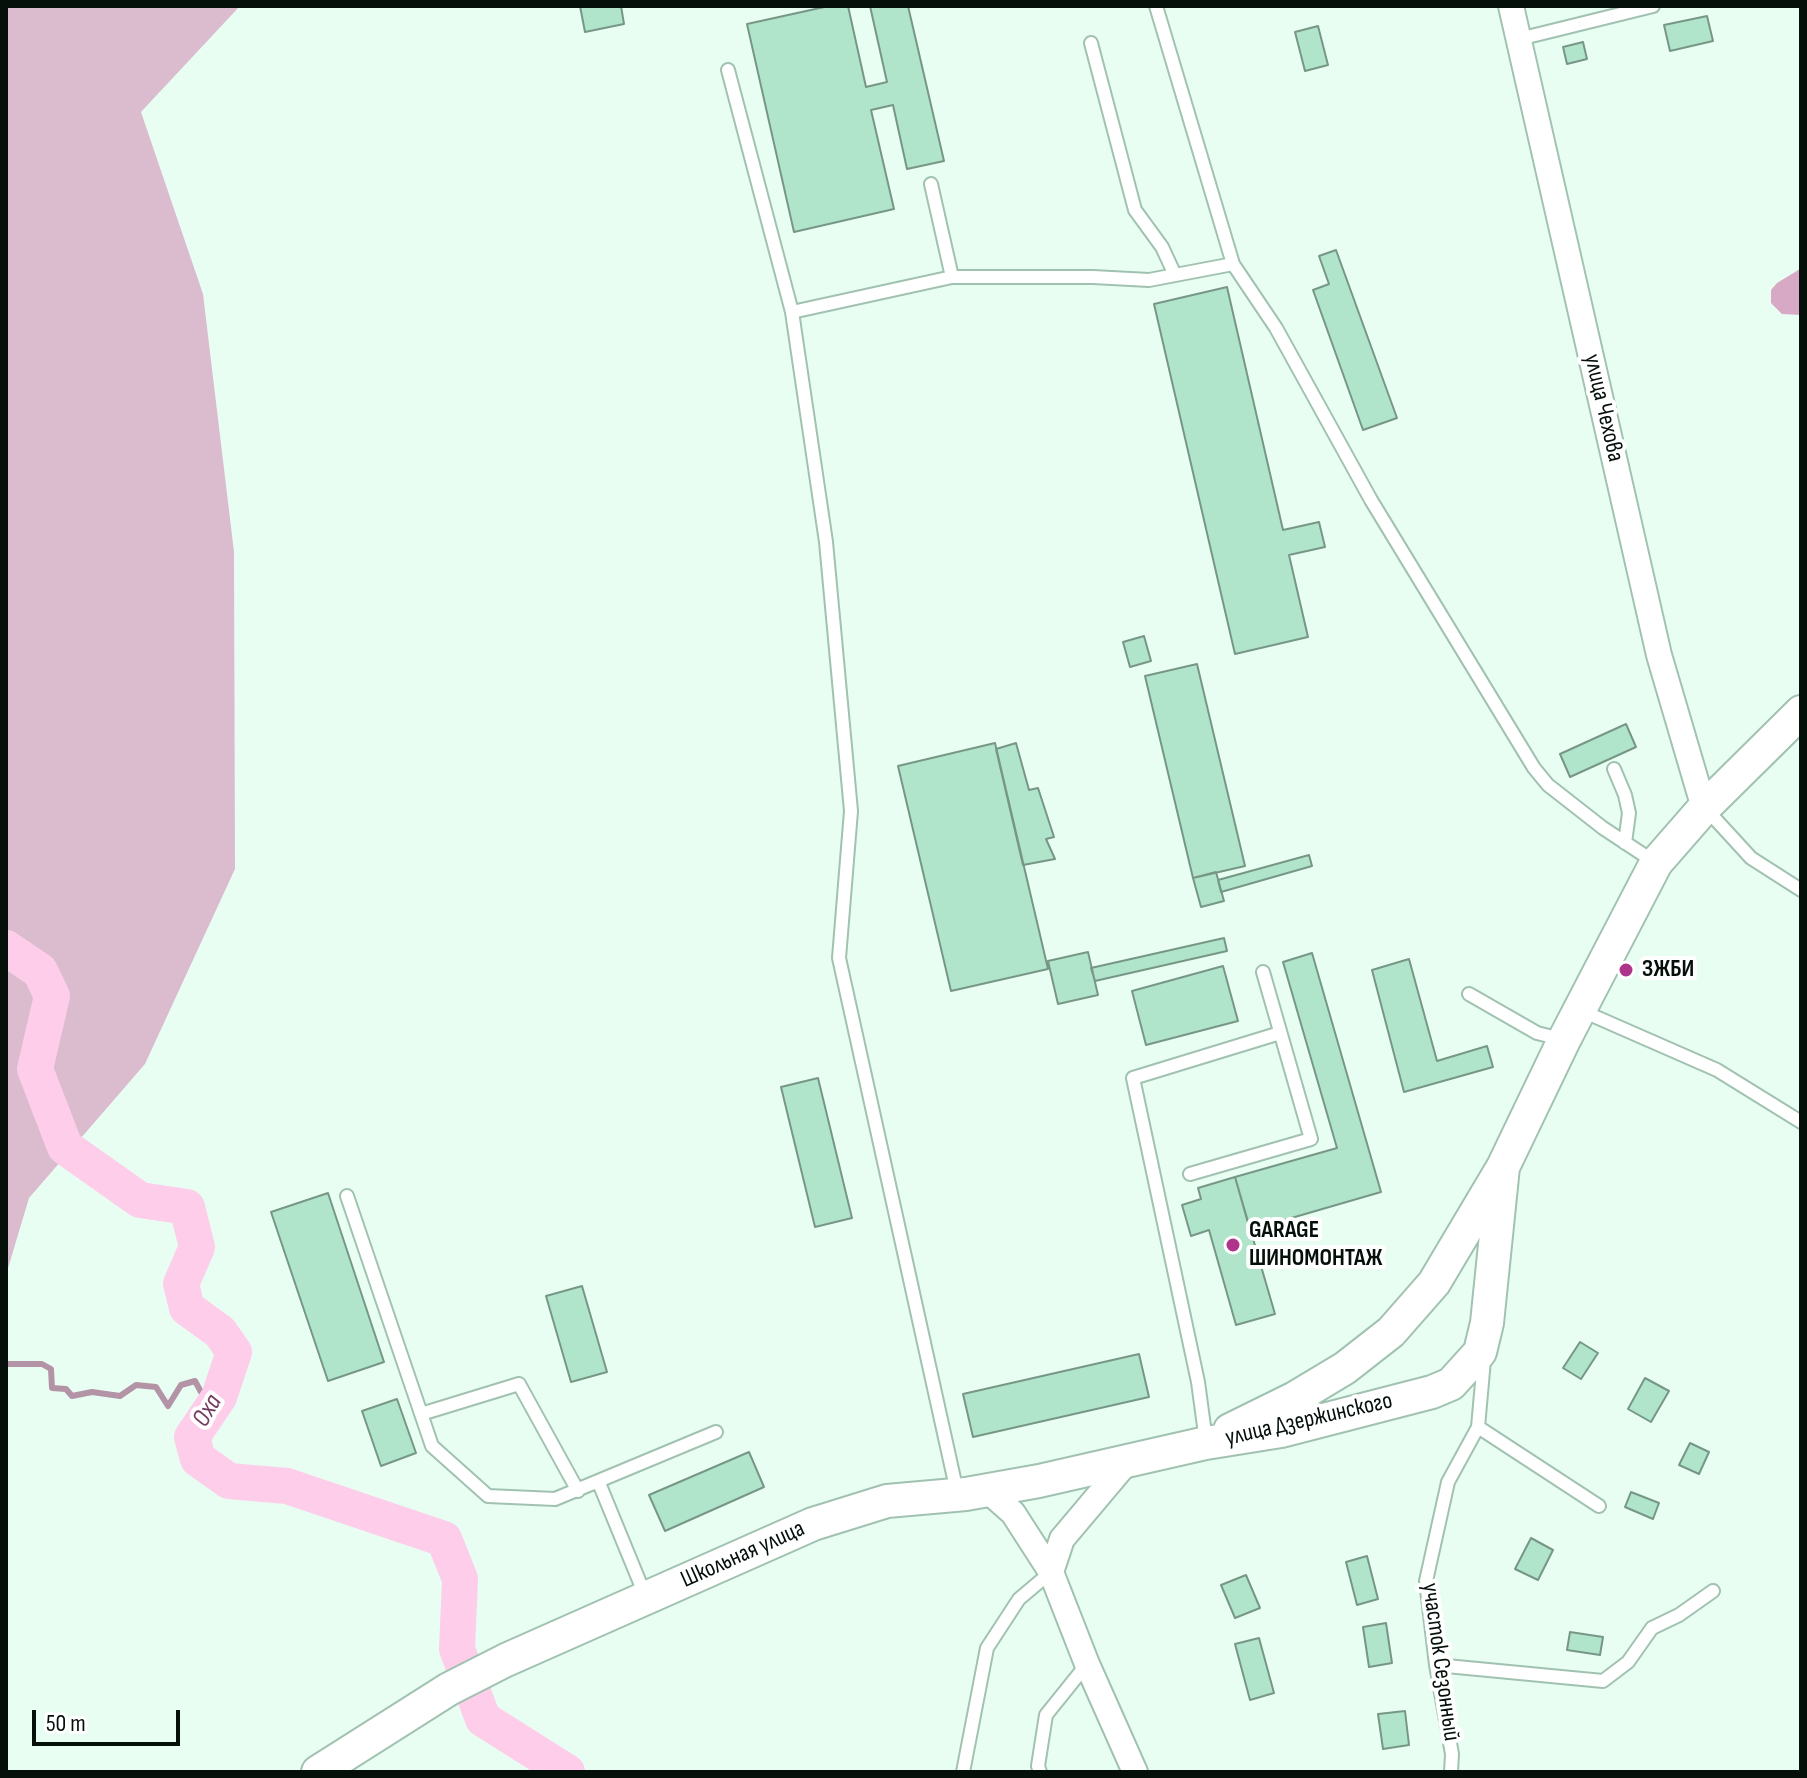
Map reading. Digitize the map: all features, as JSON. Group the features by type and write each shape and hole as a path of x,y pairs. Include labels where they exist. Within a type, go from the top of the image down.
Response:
{"street":[{"name":"улица Чехова","path":"1511,6 1659,655 1704,808"},
{"name":"улица Дзержинского","path":"1206,1443 1295,1398 1345,1368 1391,1332 1434,1283 1503,1167 1564,1040 1656,863 1704,808 1801,712"},
{"name":"улица Дзержинского","path":"1206,1443 1281,1431 1432,1392 1451,1384 1480,1352 1487,1323 1503,1167"},
{"name":"Школьная улица","path":"318,1772 449,1689 506,1660 813,1524 887,1501 972,1493 1126,1463 1206,1443"},
{"path":"1051,1572 1062,1539 1126,1463"},
{"path":"972,1493 1013,1513 1051,1572 1087,1664 1135,1772"}],"lane":[{"path":"1156,6 1233,264 1276,328 1371,500 1534,768 1548,785 1656,863"},
{"path":"1519,39 1653,6"},
{"path":"1091,43 1135,210 1162,247 1175,275"},
{"path":"728,70 792,312 826,542 851,811 839,958 972,1493"},
{"path":"931,184 952,277"},
{"path":"792,312 952,277 1149,280 1233,264"},
{"path":"1614,769 1629,813 1625,843"},
{"path":"1704,808 1751,858 1801,890"},
{"path":"1190,1174 1311,1139 1263,972"},
{"path":"1469,994 1537,1033 1564,1040"},
{"path":"1580,1010 1717,1070 1801,1122"},
{"path":"1206,1443 1198,1382 1133,1078 1280,1033"},
{"path":"347,1196 432,1446 488,1496 555,1499 716,1432"},
{"name":"участок Сезонный","path":"1451,1772 1452,1754 1436,1665 1426,1581 1448,1482 1478,1427 1487,1323"},
{"path":"421,1414 519,1384 578,1491"},
{"path":"1478,1427 1599,1506"},
{"path":"599,1483 646,1598"},
{"path":"963,1772 987,1648 1019,1599 1051,1572"},
{"path":"1436,1665 1603,1681 1628,1662 1652,1628 1679,1615 1713,1591"},
{"path":"1040,1772 1038,1766 1046,1715 1087,1664"}],"shaded area":[{"path":"6,6 240,6 141,112 203,294 234,552 235,869 145,1064 29,1198 6,1275"},
{"path":"1801,244 1801,315 1782,314 1771,303 1771,290 1800,269"}],"building":[{"path":"580,6 621,6 624,24 585,32"},
{"path":"829,6 848,6 866,87 887,82 870,6 908,6 944,161 907,169 893,105 871,110 894,209 794,232 747,24"},
{"path":"1707,16 1713,41 1670,51 1664,25"},
{"path":"1318,26 1328,65 1305,71 1295,32"},
{"path":"1583,42 1587,59 1567,64 1563,47"},
{"path":"1336,250 1397,418 1363,430 1313,290 1329,284 1319,256"},
{"path":"1227,287 1283,530 1319,522 1325,547 1289,555 1308,637 1235,654 1154,304"},
{"path":"1144,636 1151,661 1130,667 1123,642"},
{"path":"1197,664 1245,866 1193,878 1145,676"},
{"path":"1626,724 1636,747 1570,777 1560,754"},
{"path":"995,743 1048,969 951,991 898,766"},
{"path":"1016,743 1029,790 1038,788 1054,837 1046,839 1055,859 1023,865 996,749"},
{"path":"1309,855 1312,866 1221,892 1218,880"},
{"path":"1216,872 1224,901 1201,907 1193,878"},
{"path":"1224,938 1227,951 1095,981 1091,968"},
{"path":"1088,952 1098,995 1058,1004 1048,961"},
{"path":"1312,953 1381,1192 1250,1230 1235,1177 1337,1148 1283,962"},
{"path":"1409,959 1437,1061 1487,1046 1493,1067 1404,1092 1372,970"},
{"path":"1223,966 1238,1021 1146,1045 1132,991"},
{"path":"818,1078 852,1218 815,1227 781,1087"},
{"path":"1235,1177 1275,1314 1236,1325 1209,1230 1191,1236 1182,1205 1201,1199 1198,1188"},
{"path":"328,1193 384,1362 328,1381 271,1212"},
{"path":"582,1286 607,1372 571,1382 546,1296"},
{"path":"1580,1342 1598,1353 1581,1379 1563,1368"},
{"path":"1139,1354 1149,1397 973,1437 963,1394"},
{"path":"1645,1378 1669,1391 1651,1422 1628,1409"},
{"path":"397,1399 416,1453 381,1466 362,1411"},
{"path":"1690,1443 1709,1452 1699,1474 1679,1465"},
{"path":"749,1452 764,1487 665,1531 649,1495"},
{"path":"1631,1492 1659,1503 1653,1519 1625,1507"},
{"path":"1531,1538 1553,1550 1538,1580 1515,1569"},
{"path":"1367,1556 1378,1599 1357,1605 1346,1562"},
{"path":"1246,1575 1260,1608 1235,1618 1221,1585"},
{"path":"1386,1623 1392,1663 1369,1667 1363,1627"},
{"path":"1570,1632 1603,1637 1600,1655 1567,1650"},
{"path":"1259,1638 1274,1693 1250,1700 1235,1644"},
{"path":"1405,1711 1409,1745 1383,1749 1378,1714"}],"waterway":[{"name":"Оха","path":"6,948 40,971 52,996 35,1069 65,1147 140,1200 187,1207 197,1247 181,1284 187,1308 220,1332 234,1352 219,1397 192,1437 198,1459 229,1481 287,1486 444,1539 460,1579 457,1649 483,1719 567,1772"},
{"path":"6,1364 42,1364 51,1369 52,1388 66,1389 72,1396 92,1392 120,1396 136,1385 156,1387 168,1406 181,1385 195,1381 201,1392 219,1397"}],"place":[{"name":"ЗЖБИ","path":"1626,970"},
{"name":"GARAGE ШИНОМОНТАЖ","path":"1233,1245"}]}
